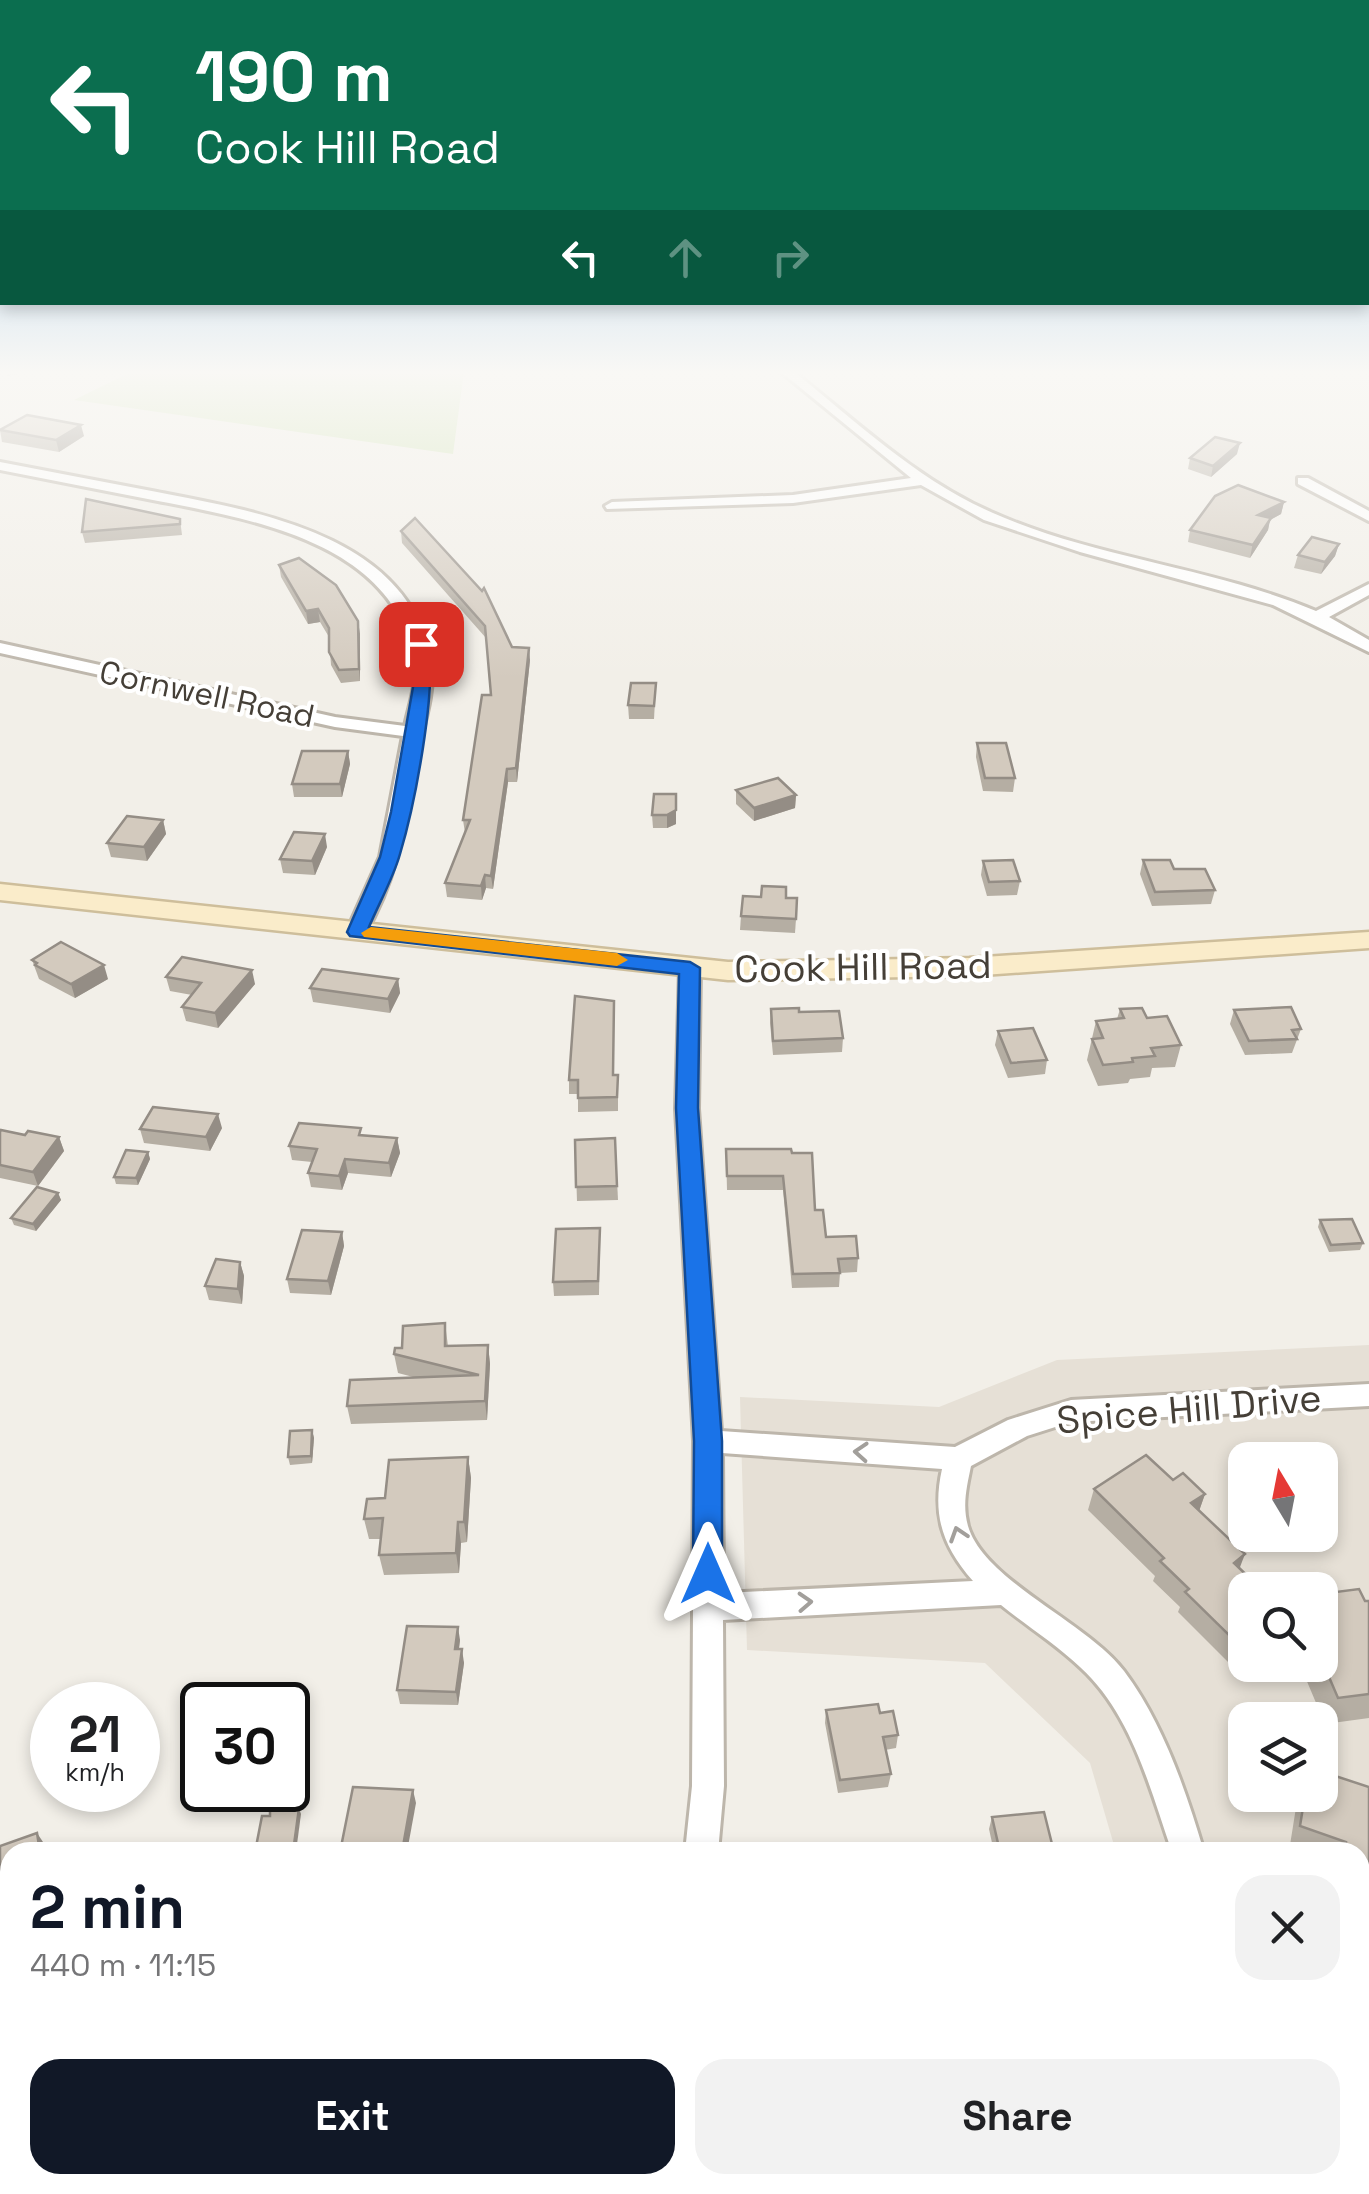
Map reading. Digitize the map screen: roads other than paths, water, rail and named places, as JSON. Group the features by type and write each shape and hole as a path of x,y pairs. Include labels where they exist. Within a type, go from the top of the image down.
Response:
{"street":[{"path":"38,473 257,516 296,529 362,564 403,604 421,644 424,670 390,857 357,932"},
{"path":"916,473 989,516 1039,536 1237,584 1320,616 1369,647"},
{"path":"612,506 794,498 924,480"},
{"path":"1303,481 1369,517"},
{"path":"1320,616 1369,589"},
{"name":"Cornwell Road","path":"0,648 335,722 414,732"},
{"name":"Cook Hill Road","path":"0,892 690,968 838,971 1136,957 1369,940"},
{"path":"690,968 687,1108 708,1441 708,1786 702,1842"},
{"name":"Spice Hill Drive","path":"958,1459 1018,1428 1071,1411 1369,1394"},
{"path":"708,1441 958,1459 950,1507 962,1549 1006,1592 1060,1632 1110,1677 1159,1765 1185,1842"},
{"path":"708,1607 1006,1592"}]}
